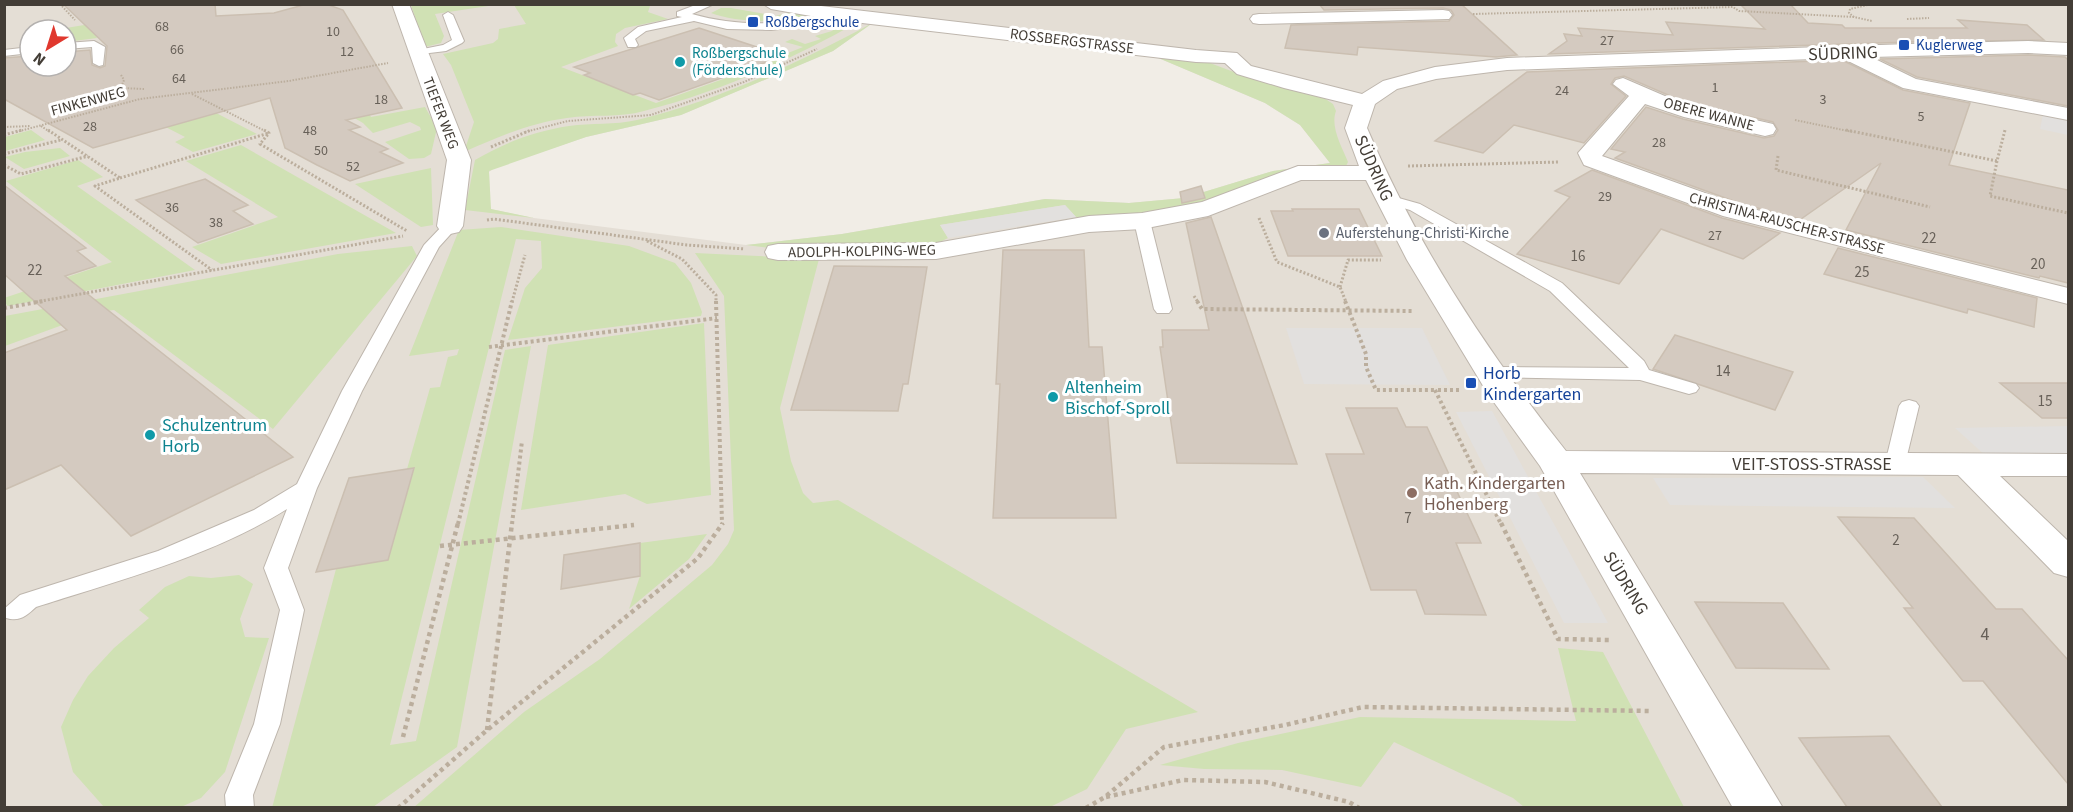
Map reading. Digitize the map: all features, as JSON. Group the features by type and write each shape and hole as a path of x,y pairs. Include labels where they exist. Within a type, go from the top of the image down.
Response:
{"street":[{"name":"TIEFER WEG","path":"400,4 459,160 450,226"},
{"name":"ROSSBERGSTRASSE","path":"771,4 1196,56 1230,57"},
{"path":"1272,4 1233,48 1230,57 1244,70 1291,84 1365,100"},
{"path":"1259,19 1443,15"},
{"name":"SÜDRING","path":"1759,807 1701,712 1556,462 1504,394 1478,382 1453,310 1421,260 1378,180 1356,128 1365,100 1390,85 1435,73 1507,64 2028,47 2068,50"},
{"path":"1848,53 1910,84 2068,114"},
{"name":"OBERE WANNE","path":"1592,62 1624,86 1642,95 1694,113 1765,129"},
{"name":"CHRISTINA-RAUSCHER-STRASSE","path":"1642,95 1590,153 1592,160 1732,211 2068,296"},
{"name":"ADOLPH-KOLPING-WEG","path":"778,252 936,251 1089,224 1142,221 1208,208 1298,173 1378,180"},
{"name":"VEIT-STOSS-STRASSE","path":"1556,462 2068,465"},
{"path":"1967,464 2068,563"}],"lane":[{"path":"709,4 681,14 727,26 744,27 820,21 847,15"},
{"path":"418,55 446,48 458,41 448,15"},
{"path":"632,45 629,38 642,29 694,18"},
{"path":"78,45 94,44 99,47 99,63"},
{"path":"1378,180 1415,207 1556,286 1637,365 1641,375"},
{"path":"1142,221 1163,309"},
{"path":"240,807 239,795 267,724 292,610 276,568 306,488 352,391 432,245 450,226"},
{"path":"1478,382 1641,375 1689,388"},
{"path":"1895,464 1909,406"},
{"path":"15,612 28,601 166,557 262,515 306,488"}],"path":[{"path":"60,4 74,18"},
{"path":"1728,4 1739,11 1854,17 1870,20 1933,50"},
{"path":"1854,17 1849,13 1850,9 1872,4"},
{"path":"1443,15 1733,7"},
{"name":"FINKENWEG","path":"40,126 140,99 289,81 418,55"},
{"path":"459,160 524,132 557,124 651,115 744,82 802,57"},
{"path":"191,93 269,133"},
{"path":"2044,110 2040,129 2006,123 1990,196 2068,213"},
{"path":"1930,207 1776,171 1779,145 1765,129 1774,115 1996,161"},
{"path":"4,127 40,126"},
{"path":"4,135 40,126"},
{"name":"FINKENWEG","path":"40,126 120,178"},
{"path":"212,270 95,186 269,133"},
{"path":"4,308 412,235 260,144 269,133"},
{"path":"4,154 62,140"},
{"path":"4,165 21,174 88,156"},
{"path":"1378,180 1557,163"},
{"path":"1240,195 1254,208 1277,262 1340,287"},
{"name":"ADOLPH-KOLPING-WEG","path":"450,226 494,219 643,240 778,252"},
{"path":"398,807 486,730 698,558 723,522 716,295 682,259 643,240"},
{"path":"404,737 453,545 500,346 525,255"},
{"path":"1421,260 1348,260 1340,287 1366,354 1366,367 1376,390 1435,390 1478,382"},
{"path":"1158,285 1185,287 1202,309 1453,310"},
{"path":"489,347 717,318"},
{"path":"1435,390 1558,639 1661,641"},
{"path":"486,730 522,441"},
{"path":"440,546 634,525"},
{"path":"1086,807 1105,797 1164,747 1285,725 1363,707 1701,712"},
{"path":"1105,797 1183,780 1265,782 1349,802 1359,807"}],"shaded area":[{"path":"5,5 2068,5 2068,807 5,807","holes":["874,22 1156,57 1265,103 1300,125 1330,163 1273,171 1184,198 1129,203 1045,199 842,234 746,245 534,218 490,209 489,172 494,168 586,137 681,115 833,51"]},
{"path":"2044,110 2068,115 2068,135 2040,129"},
{"path":"1065,205 1076,217 948,238 940,225"},
{"path":"1286,328 1422,328 1450,385 1304,384"},
{"path":"1492,411 1608,623 1564,623 1456,412"},
{"path":"2068,426 2068,456 1987,457 1955,428"},
{"path":"1923,477 1955,508 1670,505 1653,478"}],"green space":[{"path":"411,5 495,5 435,14 444,36 441,43 425,47"},
{"path":"514,5 654,5 650,6 648,12 668,19 625,28 616,34 615,42 618,46 561,67 656,103 785,57 788,53 803,47 785,42 792,39 805,44 821,39 815,36 832,31 841,22 858,22 781,62 700,94 635,113 577,117 540,123 464,152 474,122 451,65 443,54 493,43 498,39 499,29 526,24"},
{"path":"721,8 776,16 789,12 806,15 785,20 759,21 732,19 711,13"},
{"path":"874,22 833,51 681,115 586,137 489,171 491,209 534,218 465,210 475,160 497,148 544,131 569,126 629,122 698,102 789,65"},
{"path":"90,24 97,38 78,40 78,26"},
{"path":"1156,57 1210,63 1255,80 1324,98 1333,104 1336,111 1334,124 1348,162 1346,166 1279,174 1199,204 1147,213 1083,218 1076,217 1065,205 940,225 948,238 936,244 777,249 746,245 842,234 1045,199 1129,203 1184,198 1273,171 1330,163 1300,125 1265,103"},
{"path":"347,73 371,117 425,107 437,128 431,154 424,158 409,159 385,142 421,130 420,127 410,122 373,133 363,123 339,109"},
{"path":"183,96 257,134 193,152 175,142 185,137 123,105"},
{"path":"31,130 45,140 5,151 5,137"},
{"path":"241,145 396,233 221,264 192,247 278,217 186,161"},
{"path":"60,148 70,156 24,169 5,157 25,152"},
{"path":"78,160 103,177 77,186 195,270 8,306 4,298 112,262 6,181"},
{"path":"431,168 433,225 421,227 355,184"},
{"path":"501,227 629,246 675,263 691,283 702,312 701,316 508,340 525,288 542,268 541,241 516,239 390,745 416,741 505,350 531,346 457,747 373,807 272,808 336,569 388,560 414,469 407,469 430,388 440,387 448,357 457,355 459,349 409,356 459,230"},
{"path":"412,246 417,256 273,429 114,310 98,312 5,346 5,316 338,254"},
{"path":"695,253 819,259 780,408 791,461 803,493 813,503 838,500 1198,712 1126,729 1087,789 1050,807 413,808 524,712 600,659 712,565 728,544 734,530 724,296"},
{"path":"704,323 711,495 647,504 625,494 521,510 548,345"},
{"path":"707,534 689,559 629,609 640,576 640,543"},
{"path":"239,575 253,584 240,619 245,637 269,638 225,772 201,798 181,807 104,807 73,772 61,727 73,700 88,676 114,648 149,618 139,610 165,587 189,576 211,578"},
{"path":"1558,648 1603,652 1684,807 1524,807 1513,798 1394,742 1361,787 1282,770 1204,769 1160,765 1238,743 1360,717 1576,721"}],"building":[{"path":"63,4 215,4 216,16 274,13 307,4 326,4 343,10 402,108 346,120 360,127 349,130 388,149 380,152 403,163 350,181 317,165 285,148 270,98 93,148 4,99 4,58 18,57 18,78 78,78 78,51 90,50 92,65 100,68 105,66 107,46"},
{"path":"1319,4 1461,4 1517,55 1496,57 1358,47 1357,55 1285,48 1291,25 1449,21 1454,15 1451,10 1443,8 1324,10"},
{"path":"1740,4 1790,4 1808,23 1842,25 1845,28 1967,28 1958,20 2027,25 2044,40 1909,42 1549,54 1567,41 1564,34 1582,36 1578,28 1673,35 1666,22 1765,29"},
{"name":"Roßbergschule (Förderschule)","path":"699,28 784,56 659,100 640,93 633,95 584,75 590,73 574,67"},
{"path":"2028,55 2065,57 2068,60 2068,106 1917,77 1880,59"},
{"path":"1842,60 1903,90 1970,103 1949,165 2068,190 2068,283 2040,276 2039,278 1846,230 1881,163 1801,219 1742,204 1615,158 1625,152 1611,149 1646,107 1683,119 1764,138 1774,136 1778,130 1773,122 1682,101 1624,76 1615,78 1611,84 1626,96 1584,143 1514,125 1483,153 1435,141 1527,72"},
{"path":"1592,170 1722,218 1780,233 1743,259 1661,229 1619,284 1517,254 1570,197 1555,191"},
{"path":"205,179 248,205 233,211 253,224 198,243 136,200"},
{"name":"Schulzentrum Horb","path":"4,185 86,248 77,251 96,266 65,276 293,457 131,536 61,465 4,490 4,353 67,330 4,274"},
{"path":"1201,186 1205,198 1182,203 1180,192"},
{"name":"Auferstehung-Christi-Kirche","path":"1292,209 1359,209 1382,256 1288,256 1271,211 1293,211"},
{"path":"1211,217 1297,464 1177,463 1160,347 1163,347 1162,330 1209,330 1186,223"},
{"path":"1838,248 2037,298 2034,327 1968,309 1967,313 1824,274"},
{"path":"1003,250 1084,250 1089,347 1102,347 1116,518 993,518 1000,384 996,384"},
{"path":"834,266 927,267 908,384 903,384 898,411 791,410"},
{"path":"1675,335 1793,372 1775,410 1653,369"},
{"path":"2000,383 2068,383 2068,418 2042,418"},
{"path":"1346,408 1397,408 1406,427 1427,427 1481,543 1456,543 1486,615 1425,614 1416,590 1371,590 1326,454 1364,454"},
{"path":"414,468 388,560 316,572 349,478"},
{"path":"1838,517 1914,518 1996,609 2022,609 2068,660 2068,784 1983,681 1963,681 1904,608 1913,608"},
{"path":"640,543 640,576 561,589 564,555"},
{"path":"1695,602 1783,603 1829,669 1736,668"},
{"path":"1889,736 1942,807 1847,807 1799,738"}],"place":[{"name":"Roßbergschule","path":"753,22"},
{"name":"Kuglerweg","path":"1904,45"},
{"name":"Roßbergschule (Förderschule)","path":"680,62"},
{"name":"Auferstehung-Christi-Kirche","path":"1324,233"},
{"name":"Horb Kindergarten","path":"1471,383"},
{"name":"Altenheim Bischof-Sproll","path":"1053,397"},
{"name":"Schulzentrum Horb","path":"150,435"},
{"name":"Kath. Kindergarten Hohenberg","path":"1412,493"}]}
